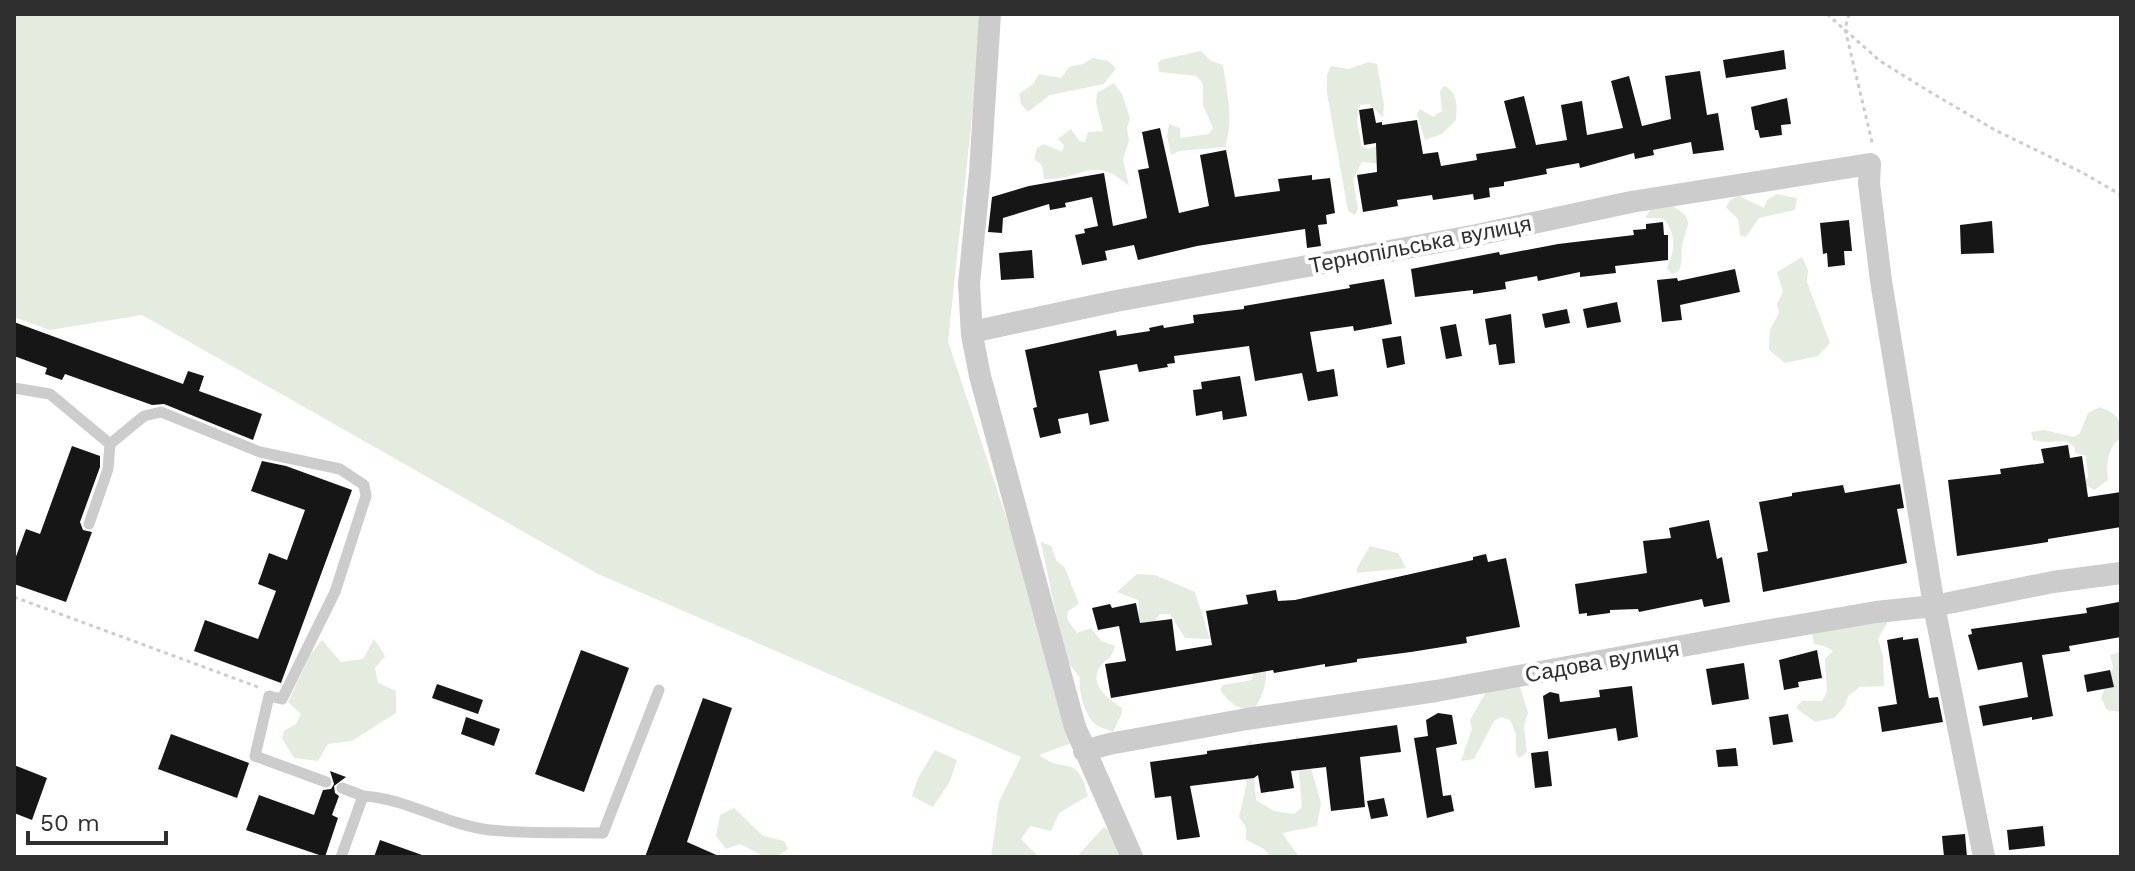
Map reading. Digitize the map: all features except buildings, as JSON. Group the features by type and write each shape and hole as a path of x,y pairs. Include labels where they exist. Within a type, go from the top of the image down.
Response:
{"street":[{"path":"990,14 969,284 972,332 980,376 1075,727 1132,857"},
{"path":"1870,164 1869,183 1881,281 1934,606 1984,857"},
{"name":"Тернопільська вулиця","path":"972,332 1116,301 1477,235 1631,202 1870,164"},
{"name":"Садова вулиця","path":"1084,751 1247,719 1436,691 1876,612 1934,606 2053,582 2121,573"}],"lane":[{"path":"14,388 50,394 110,444"},
{"path":"89,524 108,469 110,444 144,416 161,412 260,452 340,469 364,485 366,496 335,592 282,699 269,696 255,756 326,782"},
{"path":"342,788 489,830 603,833 659,690"},
{"path":"341,857 363,796"}],"path":[{"path":"1827,14 1880,61 1930,92 1995,130 2121,195"},
{"path":"1849,14 1845,29 1873,144 1870,164"},
{"path":"14,597 255,684 269,696"}],"shaded area":[{"path":"14,14 983,14 948,341 1080,740 1039,755 1075,769 1084,782 1088,796 1059,813 1051,831 1030,826 1021,839 1039,857 991,857 999,802 1021,757 598,574 142,315 50,330 14,317"},
{"path":"1201,51 1211,61 1223,65 1228,96 1228,137 1225,147 1179,151 1171,155 1167,136 1169,124 1180,128 1180,138 1209,134 1213,128 1203,105 1203,83 1196,76 1159,72 1158,63"},
{"path":"1093,58 1108,61 1116,68 1104,84 1050,95 1028,112 1021,104 1019,94 1033,84 1039,74 1061,78 1069,67"},
{"path":"1369,62 1377,64 1384,105 1383,117 1369,104 1359,105 1357,122 1362,147 1368,149 1376,146 1390,151 1382,164 1362,162 1353,179 1358,209 1355,215 1348,211 1327,93 1327,75 1331,66 1348,69"},
{"path":"1114,83 1122,94 1130,118 1127,128 1129,140 1123,160 1129,186 1106,171 1096,170 1044,179 1042,165 1034,159 1037,148 1044,144 1062,152 1064,145 1058,139 1071,129 1079,141 1085,142 1088,132 1103,131 1097,93"},
{"path":"1444,86 1454,96 1456,120 1442,134 1425,140 1417,114 1420,109 1433,117 1442,111 1440,91"},
{"path":"1777,194 1797,198 1795,210 1759,218 1746,237 1740,235 1738,219 1726,207 1730,200 1739,196 1764,208 1767,200"},
{"path":"1673,206 1685,215 1688,223 1679,271 1672,274 1667,268 1673,249 1671,230 1663,218 1645,218 1650,210"},
{"path":"1802,257 1808,270 1807,282 1830,343 1818,356 1785,363 1769,350 1770,330 1779,313 1777,304 1783,292 1777,272"},
{"path":"2100,407 2117,418 2121,437 2108,457 2108,480 2094,490 2083,483 2088,477 2086,456 2075,453 2075,448 2067,441 2033,440 2031,432 2044,430 2074,437 2080,433 2088,413"},
{"path":"1041,542 1051,546 1056,560 1065,568 1079,604 1068,611 1067,619 1077,633 1091,628 1101,641 1115,646 1097,673 1098,685 1106,696 1122,708 1113,732 1091,719 1081,696 1080,678 1061,653"},
{"path":"1370,546 1398,553 1406,568 1357,573"},
{"path":"1137,574 1155,575 1195,592 1210,639 1185,638 1170,614 1160,614 1153,624 1140,627 1138,600 1117,592"},
{"path":"1890,618 1878,639 1883,656 1884,686 1860,687 1848,696 1844,707 1834,718 1815,722 1796,708 1802,701 1822,701 1827,692 1825,659 1833,651 1814,644 1812,632"},
{"path":"374,639 385,656 375,668 378,683 396,691 396,713 352,741 328,744 318,761 294,758 282,738 284,731 296,724 301,714 288,702 310,655 322,640 341,662 363,659"},
{"path":"2121,652 2121,712 2107,710 2101,698 2113,667 2110,655"},
{"path":"1265,663 1264,687 1254,709 1234,705 1220,690 1223,685 1252,680 1254,669"},
{"path":"1519,684 1528,713 1524,726 1527,752 1519,758 1516,754 1516,734 1510,720 1501,717 1494,721 1474,759 1461,761 1472,729 1470,720 1486,692"},
{"path":"1296,736 1303,741 1321,803 1317,826 1282,833 1299,857 1271,857 1264,849 1246,840 1246,827 1239,817 1247,782 1239,774 1241,750 1251,740 1256,800 1274,811 1294,814 1302,807"},
{"path":"935,750 957,760 950,781 933,807 912,796 918,778"},
{"path":"734,808 763,836 784,841 788,849 769,857 740,844 726,849 716,836 720,815"},
{"path":"1104,827 1116,836 1122,857 1081,857 1079,854"}]}
